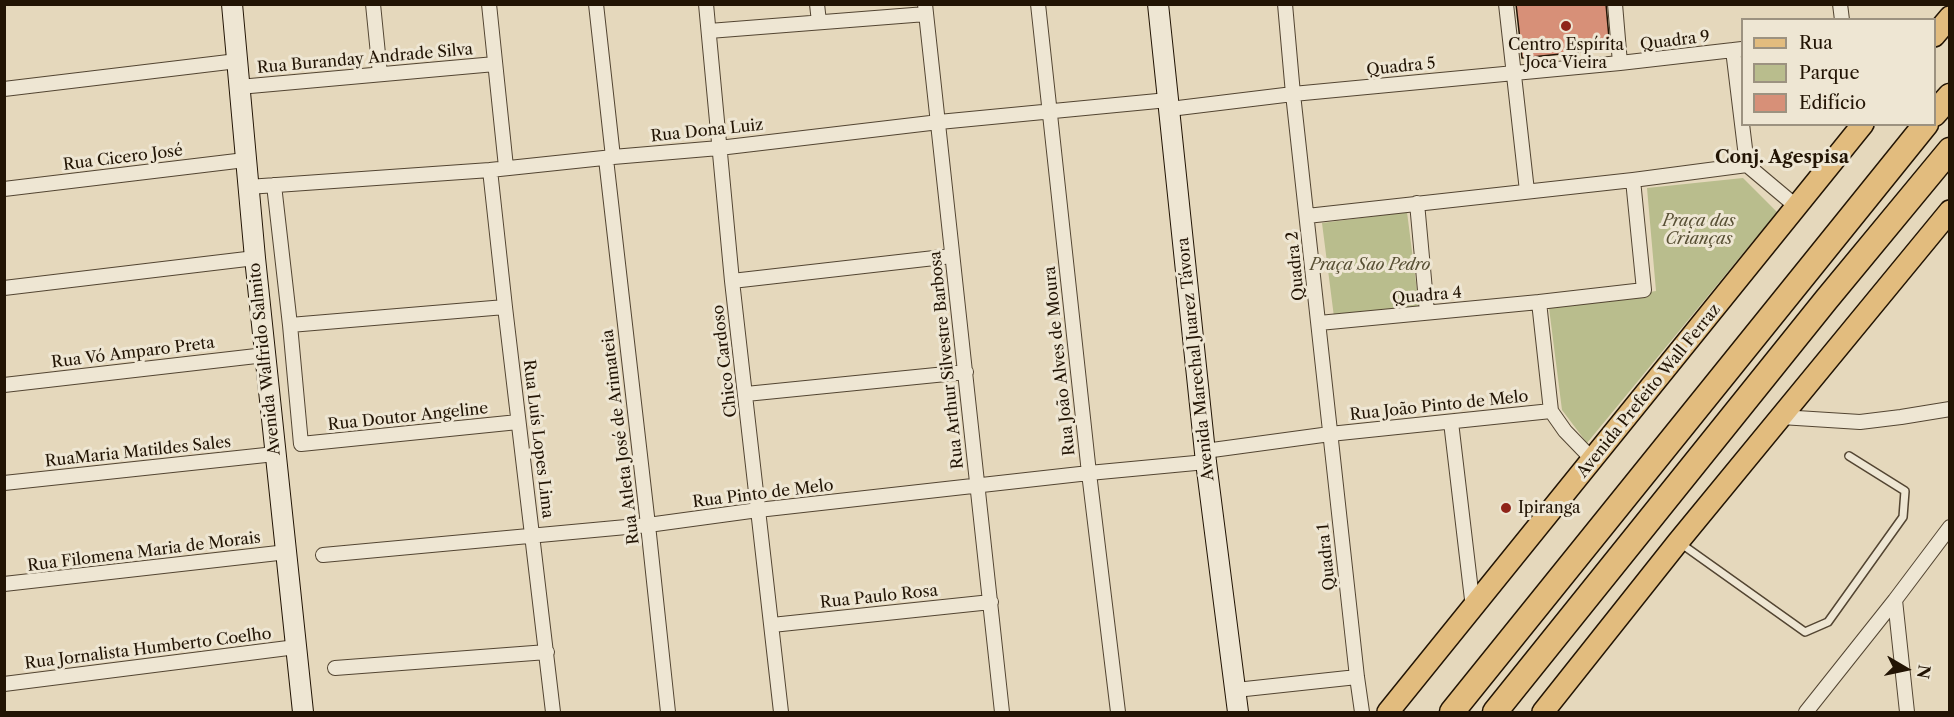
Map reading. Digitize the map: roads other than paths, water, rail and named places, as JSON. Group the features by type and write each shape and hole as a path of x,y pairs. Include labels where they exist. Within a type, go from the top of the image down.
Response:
{"highway":[{"path":"1936,113 1950,96"},
{"path":"1452,712 1924,126"},
{"path":"1495,712 1826,300 1950,150"}],"main road":[{"path":"1936,35 1950,17"},
{"name":"Avenida Prefeito Wall Ferraz","path":"1388,712 1797,207 1858,127"},
{"path":"1544,712 1678,542 1950,211"}],"street":[{"name":"Avenida Walfrido Salmito","path":"232,4 245,160 303,712"},
{"path":"373,4 380,74"},
{"path":"489,4 506,167"},
{"name":"Rua Atleta José de Arimateia","path":"596,4 609,158 668,712"},
{"name":"Chico Cardoso","path":"706,4 732,280 781,712"},
{"path":"817,4 819,22"},
{"name":"Rua João Alves de Moura","path":"1038,4 1089,472 1118,712"},
{"name":"Avenida Marechal Juarez Távora","path":"1158,4 1206,457 1238,712"},
{"name":"Quadra 2","path":"1285,4 1330,434"},
{"path":"1506,4 1527,191"},
{"path":"1615,4 1620,63"},
{"path":"709,31 819,22 926,9"},
{"name":"Rua Arthur Silvestre Barbosa","path":"926,9 1002,712"},
{"path":"1738,50 1741,88"},
{"name":"Quadra 9","path":"1513,72 1738,50"},
{"path":"4,89 237,61"},
{"name":"Rua Buranday Andrade Silva","path":"239,87 495,64"},
{"name":"Quadra 5","path":"1293,94 1513,72"},
{"name":"Rua Dona Luiz","path":"248,187 490,170 719,148 939,122 1293,94"},
{"path":"1744,126 1747,165 1797,207"},
{"name":"Rua Cicero José","path":"4,189 245,160"},
{"path":"1307,216 1747,165"},
{"name":"Rua Luís Lopes Lima","path":"490,170 553,712"},
{"name":"Quadra 4","path":"1319,323 1539,303 1644,290 1632,180"},
{"path":"274,185 290,325 505,307"},
{"path":"1417,203 1427,312"},
{"path":"732,280 952,256"},
{"path":"4,288 255,258"},
{"path":"1539,303 1551,411 1565,431 1593,460"},
{"name":"Rua Doutor Angeline","path":"290,325 301,444 518,422"},
{"name":"Rua Vó Amparo Preta","path":"4,385 265,354"},
{"path":"746,394 966,372"},
{"path":"1781,417 1860,422 1950,408"},
{"name":"Rua João Pinto de Melo","path":"1330,434 1551,411"},
{"path":"1451,422 1473,608"},
{"name":"Rua Pinto de Melo","path":"323,555 648,525 1206,457 1330,434"},
{"name":"Quadra 1","path":"1330,434 1362,712"},
{"name":"RuaMaria Matildes Sales","path":"4,483 275,454"},
{"path":"1806,712 1950,527"},
{"name":"Rua Filomena Maria de Morais","path":"4,584 286,552"},
{"path":"1895,600 1907,712"},
{"name":"Rua Paulo Rosa","path":"772,625 991,602"},
{"name":"Rua Jornalista Humberto Coelho","path":"4,684 296,647"},
{"path":"335,668 547,652"},
{"path":"1236,690 1357,677"}],"lane":[{"path":"1678,542 1805,632 1828,622 1903,517 1905,491 1849,456"}],"place":[{"name":"Centro Espírita Joca Vieira","path":"1566,26"},
{"name":"Ipiranga","path":"1506,508"}],"district":[{"name":"Conj. Agespisa","path":"1782,158"}],"park label":[{"name":"Praça das Crianças","path":"1699,230"},
{"name":"Praça Sao Pedro","path":"1370,265"}]}
